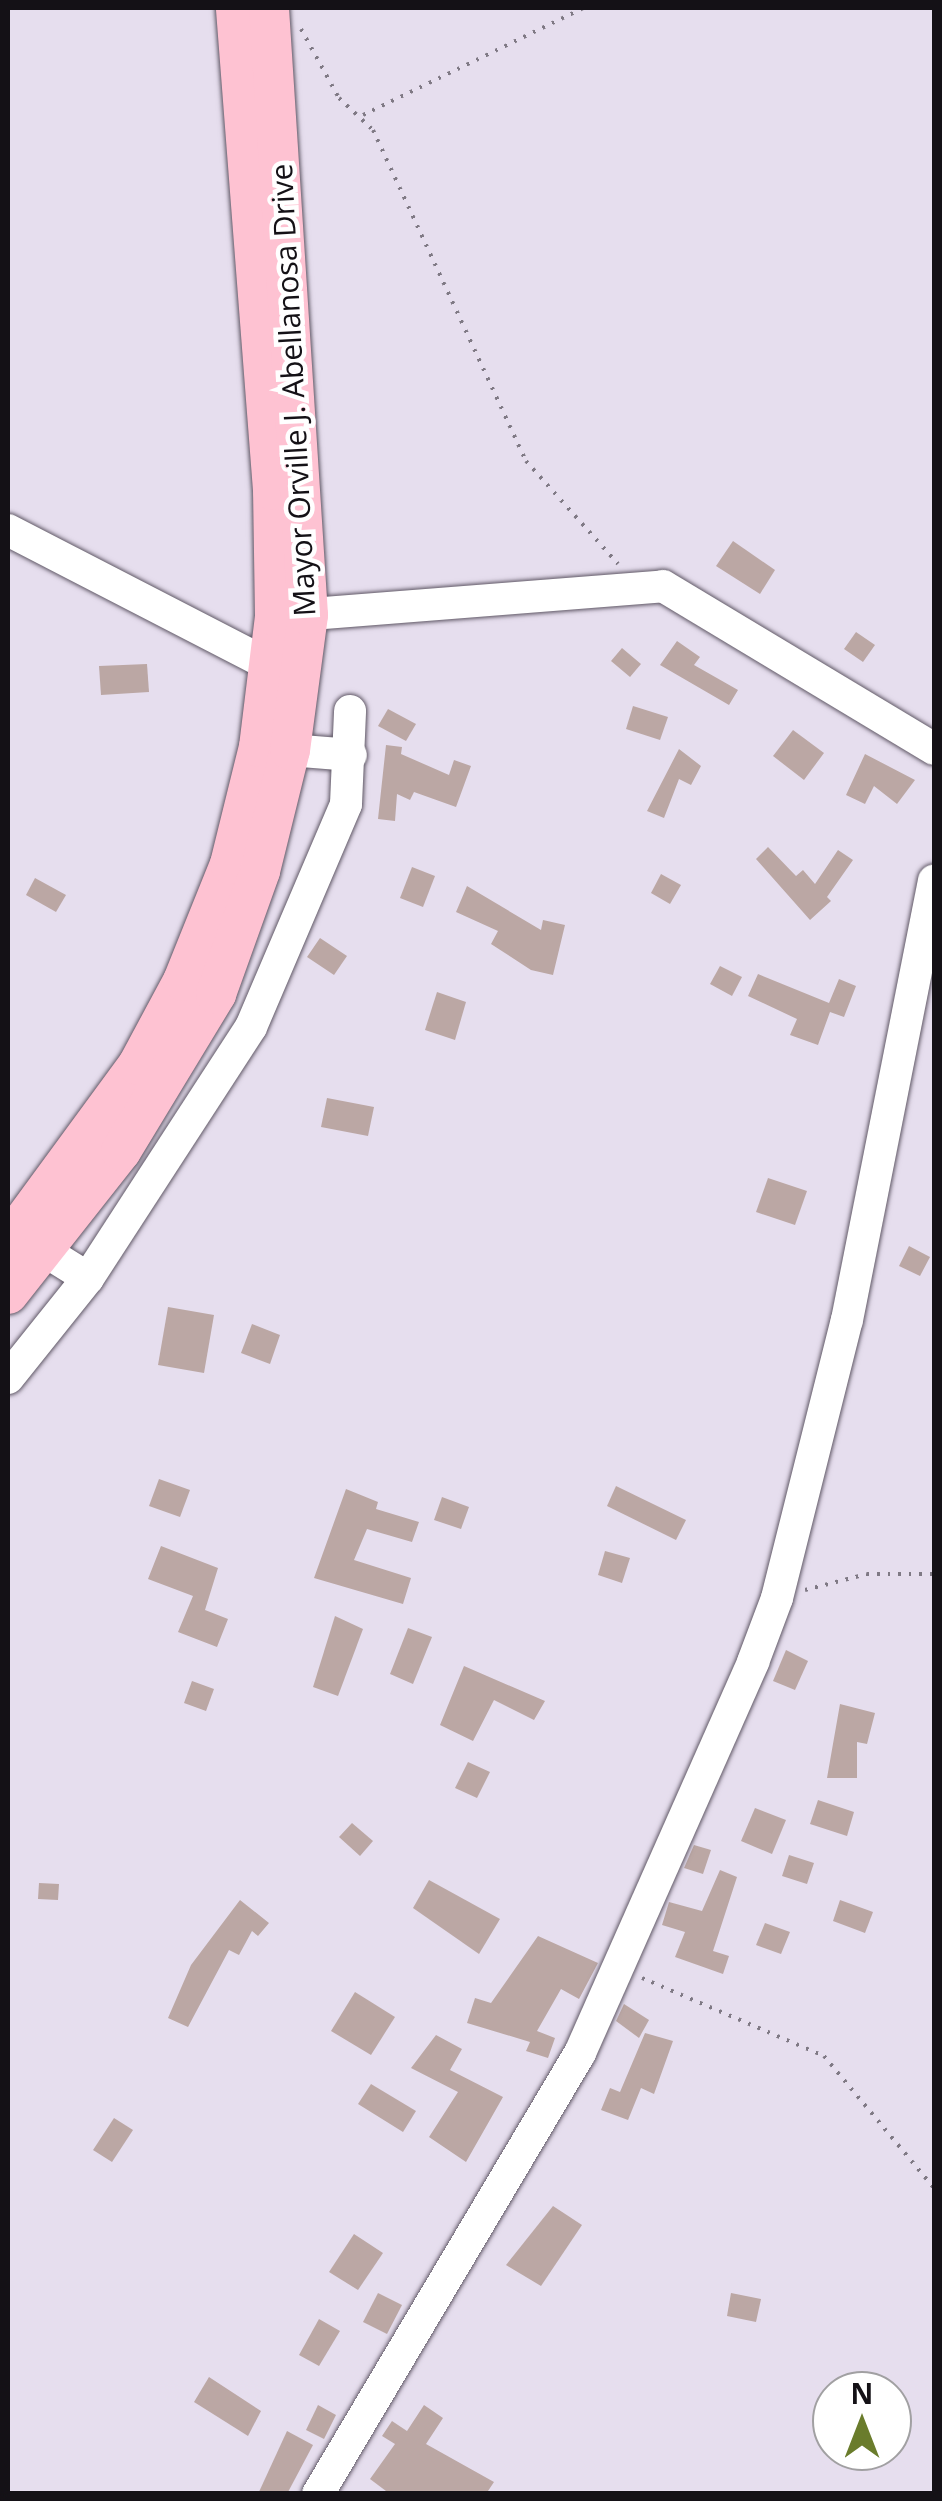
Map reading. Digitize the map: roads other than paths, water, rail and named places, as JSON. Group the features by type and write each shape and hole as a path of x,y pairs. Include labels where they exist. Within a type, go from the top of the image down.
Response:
{"main road":[{"name":"Mayor Orville J. Abellanosa Drive","path":"8,1294 25,1246 138,1065 183,980 230,864 259,747 268,665 291,615 272,490 236,8"},
{"name":"Mayor Orville J. Abellanosa Drive","path":"25,1246 121,1151 216,994 260,870 290,750 291,615 279,14"}],"street":[{"path":"8,530 268,665"},
{"path":"291,615 630,585 676,590 934,749"},
{"path":"8,1378 88,1278 251,1027 346,804 350,711"},
{"path":"290,750 351,755"},
{"path":"318,2494 532,2140 620,1967 776,1598 847,1320 934,881"},
{"path":"25,1246 88,1278"}]}
